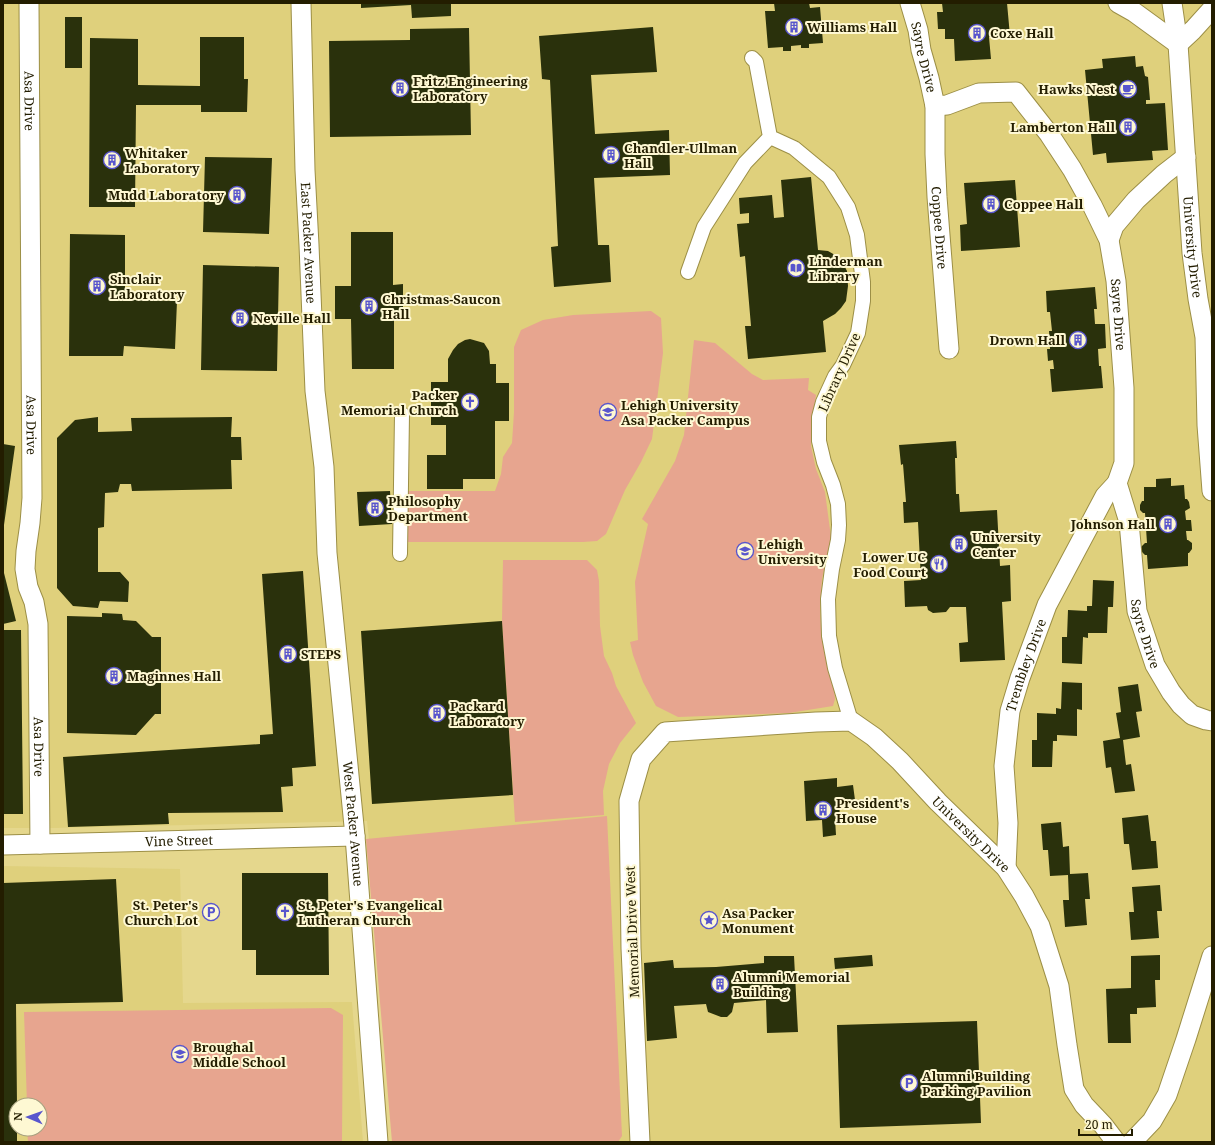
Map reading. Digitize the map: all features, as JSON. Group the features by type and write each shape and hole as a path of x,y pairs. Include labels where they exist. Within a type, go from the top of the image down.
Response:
{"street":[{"name":"Asa Drive","path":"29,3 32,498 25,569 28,587 34,602 38,624 40,844"},
{"name":"East Packer Avenue","path":"301,3 305,190 309,245 315,390 324,467 326,553"},
{"name":"Sayre Drive","path":"910,3 918,30 921,50 930,78 935,106 947,105 979,93 1016,92 1049,134 1068,163 1092,205 1109,240 1116,281 1124,388 1124,463 1117,483 1129,522 1137,611 1155,665 1171,692 1181,705 1192,714 1212,721"},
{"path":"1118,3 1134,12 1178,44 1212,9"},
{"name":"University Drive","path":"1172,3 1178,44 1192,253 1205,337 1207,425 1212,491"},
{"path":"688,272 704,227 744,163 770,137 756,62 752,58"},
{"name":"Coppee Drive","path":"935,106 937,197 949,349"},
{"name":"Library Drive","path":"770,137 794,148 829,177 848,207 857,235 863,282 863,301 858,333 843,365 835,376 823,402 819,417 819,441 824,462 833,485 838,504 839,525 838,540 828,599 829,636 835,668 851,721"},
{"path":"1109,240 1114,226 1136,200 1164,174 1186,157"},
{"path":"400,554 402,414"},
{"name":"Trembley Drive","path":"1006,868 1008,823 1004,766 1010,711 1020,678 1047,605 1105,496 1117,483"},
{"name":"West Packer Avenue","path":"326,553 355,836 378,1142"},
{"name":"University Drive","path":"851,721 874,737 900,761 938,802 1006,868 1021,891 1040,926 1059,986 1074,1089 1084,1105 1103,1125 1116,1142"},
{"name":"Memorial Drive West","path":"640,1142 631,948 629,801 641,759 665,732 851,721"},
{"name":"Vine Street","path":"3,845 355,836"},
{"path":"1132,1142 1152,1121 1167,1095 1212,956"}],"shaded area":[{"name":"Lehigh University Asa Packer Campus","path":"3,3 1212,3 1212,1142 401,1142 367,821 3,828"},
{"path":"651,311 661,318 663,353 652,439 625,490 606,534 597,541 583,542 404,542 404,491 495,491 501,474 503,457 512,443 514,412 514,347 521,330 543,320 573,315"},
{"path":"694,340 715,343 752,374 763,380 809,378 808,390 816,395 811,427 811,446 816,469 825,492 831,537 822,579 820,606 821,629 828,671 834,690 835,699 833,706 789,713 678,717 656,706 643,682 630,642 638,640 635,582 648,524 642,519 675,461 684,435"},
{"path":"503,560 587,560 597,570 599,581 600,626 604,656 616,686 636,723 620,743 609,764 603,791 604,815 515,822 502,621"},
{"path":"607,816 622,1136 618,1142 392,1142 366,839"},
{"name":"Broughal Middle School","path":"3,866 180,869 183,1003 352,1002 363,1142 3,1142"},
{"path":"331,1008 343,1015 342,1142 28,1142 28,1137 48,1137 48,1097 27,1097 24,1012"}],"building":[{"path":"361,3 451,3 451,16 412,18 411,5 361,8"},
{"name":"Williams Hall","path":"774,3 809,3 810,8 820,7 823,43 809,44 809,48 801,48 801,45 791,46 791,51 783,51 783,47 768,48 765,11 775,11"},
{"name":"Coxe Hall","path":"942,3 1007,3 1010,36 989,37 991,59 955,61 954,39 945,39 945,29 938,29 937,12 943,12"},
{"path":"65,17 82,17 82,68 65,68"},
{"name":"Chandler-Ullman Hall","path":"653,27 657,72 591,75 595,134 669,130 670,175 594,178 598,245 609,245 611,282 554,287 551,247 558,246 550,80 542,79 539,36"},
{"name":"Fritz Engineering Laboratory","path":"469,28 471,135 330,137 329,41 410,40 410,29"},
{"name":"Whitaker Laboratory","path":"200,37 244,37 244,79 248,79 247,112 201,112 201,105 136,105 135,207 89,207 90,38 138,39 138,85 200,86"},
{"name":"Lamberton Hall","path":"1135,56 1136,67 1143,66 1145,76 1148,77 1150,100 1146,100 1146,104 1165,103 1168,150 1152,151 1153,160 1107,163 1106,153 1093,155 1085,70 1103,68 1102,59"},
{"name":"Mudd Laboratory","path":"205,157 272,158 269,234 203,232"},
{"name":"Linderman Library","path":"811,177 818,250 828,251 835,255 844,265 847,271 848,286 846,301 835,314 823,321 826,352 748,359 745,326 751,326 745,256 740,257 737,224 749,223 749,213 740,214 739,198 772,195 774,218 784,217 781,180"},
{"name":"Coppee Hall","path":"1015,180 1020,247 961,251 960,225 967,224 964,183"},
{"name":"Christmas-Saucon Hall","path":"351,232 393,232 393,285 403,284 403,317 394,317 394,369 352,369 351,319 335,319 335,286 351,286"},
{"name":"Sinclair Laboratory","path":"70,234 125,235 125,299 177,301 175,349 124,346 123,356 69,356"},
{"name":"Neville Hall","path":"203,265 279,267 277,371 201,370"},
{"name":"Drown Hall","path":"1095,287 1097,309 1094,309 1095,324 1105,324 1106,348 1098,349 1103,388 1052,392 1050,369 1054,369 1053,360 1048,361 1047,349 1050,349 1049,331 1052,331 1050,312 1047,312 1046,291"},
{"name":"Packer Memorial Church","path":"470,339 484,343 489,351 490,364 496,364 496,383 509,383 509,421 495,421 495,479 463,479 463,489 427,489 427,455 446,455 446,425 431,425 431,382 448,382 448,359 458,344"},
{"path":"98,417 98,432 132,431 131,418 232,417 231,437 241,437 242,460 231,460 232,489 132,491 131,484 120,484 118,492 105,493 104,527 98,528 98,572 120,572 129,582 128,602 100,601 98,608 73,606 57,588 57,438 75,420"},
{"name":"University Center","path":"956,441 956,494 959,494 960,512 997,510 1000,566 1010,565 1011,601 1002,602 1005,660 960,662 959,643 968,642 966,607 950,607 946,612 933,613 928,610 927,606 905,607 904,581 921,580 918,522 904,523 903,502 906,502 903,464 901,465 899,445"},
{"path":"3,444 15,446 4,525 3,525"},
{"name":"Johnson Hall","path":"1171,478 1171,486 1184,485 1185,499 1189,502 1190,508 1185,511 1186,520 1191,520 1192,531 1186,531 1187,540 1192,543 1192,549 1188,553 1188,566 1148,569 1147,555 1142,552 1141,547 1147,543 1145,513 1140,510 1140,505 1142,501 1144,501 1144,487 1156,487 1156,479"},
{"name":"Philosophy Department","path":"390,491 392,524 359,526 357,492"},
{"path":"3,569 16,621 3,624"},
{"name":"STEPS","path":"303,571 316,766 292,768 293,786 281,787 283,812 168,813 169,824 68,827 63,757 260,744 260,735 273,734 262,574"},
{"path":"1093,580 1114,581 1113,607 1108,607 1107,633 1088,633 1088,638 1083,637 1082,664 1062,663 1062,637 1067,637 1068,610 1087,611 1087,606 1092,606"},
{"name":"Maginnes Hall","path":"102,613 122,614 123,620 136,621 152,637 161,637 161,714 155,714 136,735 67,733 67,616 102,617"},
{"name":"Packard Laboratory","path":"502,621 513,795 372,804 361,631"},
{"path":"3,630 21,630 23,814 3,814"},
{"path":"1062,682 1082,683 1082,710 1077,709 1077,736 1057,735 1057,741 1053,741 1052,767 1032,767 1032,740 1037,740 1037,713 1056,714 1056,708 1061,709"},
{"path":"1138,684 1142,711 1136,712 1140,737 1123,740 1126,765 1131,764 1135,791 1115,793 1111,767 1106,768 1103,741 1120,738 1116,713 1121,712 1118,687"},
{"name":"President's House","path":"837,778 837,787 853,785 855,800 839,802 840,818 835,819 836,835 823,837 822,820 806,821 804,781"},
{"path":"1148,815 1151,841 1156,841 1158,868 1132,870 1129,844 1124,844 1122,818"},
{"path":"1061,822 1063,847 1069,846 1070,874 1088,873 1090,899 1085,899 1087,925 1065,927 1063,900 1069,900 1068,875 1050,876 1048,850 1043,850 1041,824"},
{"name":"St. Peter's Evangelical Lutheran Church","path":"242,873 328,873 329,975 256,975 256,950 242,950"},
{"path":"116,879 123,1002 16,1004 17,1097 8,1097 8,1137 17,1137 17,1142 3,1142 3,883"},
{"path":"1160,885 1162,911 1157,911 1159,938 1131,940 1129,912 1134,912 1132,887"},
{"path":"872,955 873,966 835,969 834,958"},
{"path":"1160,955 1160,980 1155,980 1156,1007 1137,1008 1137,1014 1130,1014 1131,1043 1108,1043 1106,989 1131,988 1131,956"},
{"name":"Alumni Memorial Building","path":"764,956 794,956 798,1032 767,1033 766,1000 734,1003 732,1012 727,1017 721,1017 708,1012 706,1004 674,1006 677,1038 647,1041 644,963 673,960 674,968 716,967 764,963"},
{"name":"Alumni Building Parking Pavilion","path":"977,1021 981,1123 840,1128 837,1025"}],"place":[{"name":"Williams Hall","path":"794,27"},
{"name":"Coxe Hall","path":"977,33"},
{"name":"Fritz Engineering Laboratory","path":"400,88"},
{"name":"Hawks Nest","path":"1128,89"},
{"name":"Lamberton Hall","path":"1128,127"},
{"name":"Chandler-Ullman Hall","path":"611,155"},
{"name":"Whitaker Laboratory","path":"112,160"},
{"name":"Mudd Laboratory","path":"237,195"},
{"name":"Coppee Hall","path":"991,204"},
{"name":"Linderman Library","path":"796,268"},
{"name":"Sinclair Laboratory","path":"97,286"},
{"name":"Christmas-Saucon Hall","path":"369,306"},
{"name":"Neville Hall","path":"240,318"},
{"name":"Drown Hall","path":"1078,340"},
{"name":"Packer Memorial Church","path":"470,402"},
{"name":"Lehigh University Asa Packer Campus","path":"608,412"},
{"name":"Philosophy Department","path":"375,508"},
{"name":"Johnson Hall","path":"1168,524"},
{"name":"University Center","path":"959,544"},
{"name":"Lehigh University","path":"745,551"},
{"name":"Lower UC Food Court","path":"939,564"},
{"name":"STEPS","path":"288,654"},
{"name":"Maginnes Hall","path":"114,676"},
{"name":"Packard Laboratory","path":"437,713"},
{"name":"President's House","path":"823,810"},
{"name":"St. Peter's Church Lot","path":"211,912"},
{"name":"St. Peter's Evangelical Lutheran Church","path":"285,912"},
{"name":"Asa Packer Monument","path":"709,920"},
{"name":"Alumni Memorial Building","path":"720,984"},
{"name":"Broughal Middle School","path":"180,1054"},
{"name":"Alumni Building Parking Pavilion","path":"909,1083"}]}
